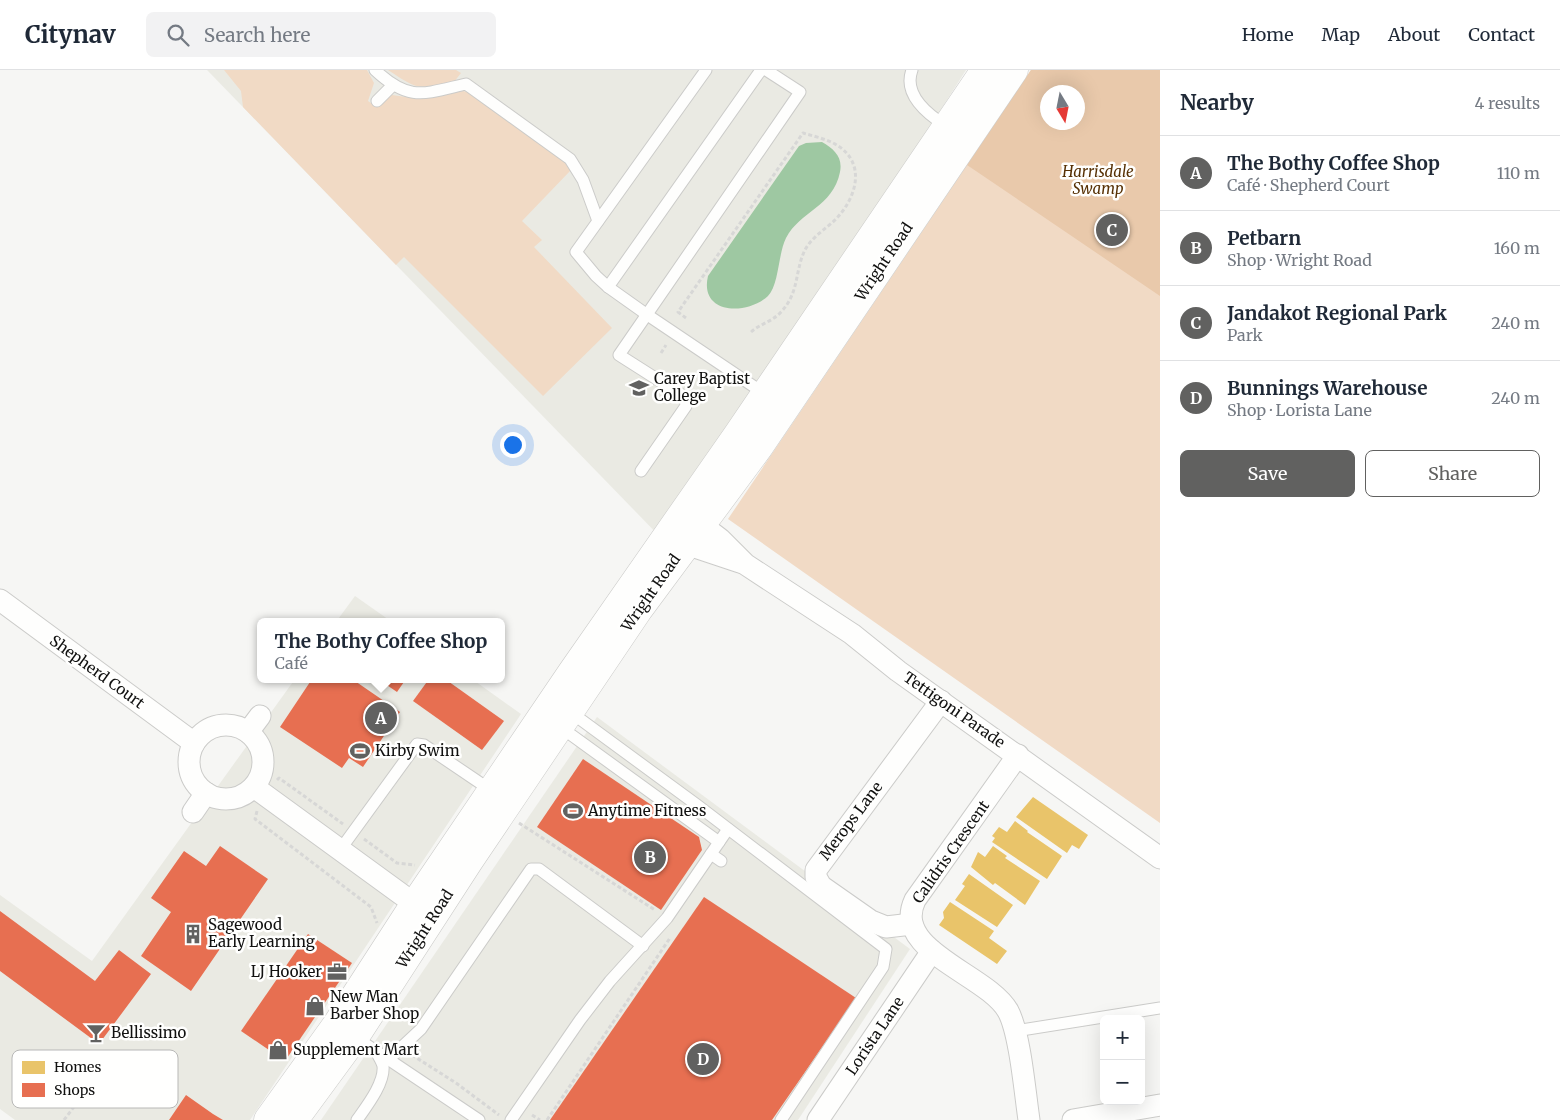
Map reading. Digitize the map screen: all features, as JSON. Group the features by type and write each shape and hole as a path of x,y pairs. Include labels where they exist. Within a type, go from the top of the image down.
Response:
{"street":[{"name":"Wright Road","path":"424,911 556,713 775,401 957,124 985,70"},
{"name":"Wright Road","path":"957,124 1014,70"},
{"name":"Tettigoni Parade","path":"685,528 745,564 852,634 1160,858"},
{"name":"Shepherd Court","path":"0,600 194,743"},
{"name":"Merops Lane","path":"912,924 886,927 871,921 821,886 816,877 816,870 942,701"},
{"name":"Wright Road","path":"294,1120 356,1037 492,791 556,713"},
{"path":"254,724 256,741 262,752 263,764 258,790 233,799 221,799 206,794 199,788 192,778 188,766 189,754 194,743 202,733 212,727 254,724"},
{"name":"Calidris Crescent","path":"1018,755 915,900 911,914 912,924 918,939 1001,1000 1009,1013 1015,1031 1030,1120"},
{"path":"258,790 424,911"},
{"path":"193,812 206,794"},
{"name":"Lorista Lane","path":"818,1120 932,951"},
{"name":"Wright Road","path":"268,1120 356,1037"},
{"path":"1073,1120 1160,1105"}],"lane":[{"path":"374,70 392,86 403,91 421,93 466,84 570,159 583,180 598,221"},
{"path":"706,70 576,252 608,287 775,401"},
{"path":"608,287 761,70"},
{"path":"641,471 686,406 685,397 619,355 800,92 766,70"},
{"path":"912,70 909,78 911,91 931,117 957,124"},
{"path":"377,102 392,86"},
{"path":"556,713 728,829 886,949 883,968 781,1120"},
{"path":"556,713 719,842"},
{"path":"340,850 417,744 424,744 492,791"},
{"path":"506,1118 610,981 667,918 728,829"},
{"path":"711,854 721,861"},
{"path":"388,1059 421,1029 531,869 539,869 643,946"},
{"path":"1015,1031 1160,1008"},
{"path":"356,1037 479,1120"},
{"path":"356,1037 383,1066 374,1096 357,1120"}],"path":[{"path":"686,318 678,312 803,133 836,144 847,155 855,169 856,190 838,217 812,241 804,252 793,294 781,312 750,333"},
{"path":"661,353 668,343"},
{"path":"378,928 371,907 255,819 258,790 279,778 397,863 410,865 421,863"},
{"path":"511,818 660,913"},
{"path":"547,1120 673,933"},
{"path":"408,1051 506,1118"},
{"path":"64,1120 73,1108"},
{"path":"529,1120 532,1115 540,1120"}],"shaded area":[{"name":"Carey Baptist College","path":"207,70 966,70 666,543"},
{"path":"822,142 834,151 839,158 841,167 836,184 824,201 799,221 786,238 772,291 759,302 748,307 726,308 717,304 710,298 707,289 708,276 799,146 806,143"},
{"path":"355,596 386,618 339,618"},
{"path":"292,683 478,683 521,714 250,1120 15,1120 0,1109 0,895 92,961"},
{"path":"597,717 910,949 798,1120 321,1120"}],"green space":[{"path":"224,70 367,70 374,83 368,101 377,107 392,95 420,99 463,91 471,93 567,163 571,170 522,221 542,240 534,247 612,328 543,396 404,257 396,265 243,107 241,91"},
{"path":"388,70 456,70 461,73 454,82 425,87 413,85"},
{"path":"1031,70 1160,70 1160,823 728,519"},
{"name":"Harrisdale Swamp","path":"1031,70 1160,70 1160,296 967,165"}],"building: Homes":[{"path":"1033,797 1088,835 1079,849 1072,845 1067,853 1016,817"},
{"path":"1015,821 1027,832 1062,856 1047,879 992,842 995,838 992,836 999,827 1007,832"},
{"path":"993,846 1007,856 1005,858 1040,881 1025,905 995,883 993,885 971,867 978,852 985,857"},
{"path":"969,874 1013,905 997,927 955,900 965,886 962,884"},
{"path":"950,902 994,931 989,938 1007,951 997,964 939,925 944,918 943,912"}],"building: Shops":[{"path":"309,683 358,683 400,712 363,767 349,758 342,768 280,727"},
{"path":"384,683 403,683 397,692"},
{"path":"426,683 451,683 504,721 482,750 413,701"},
{"path":"583,759 699,837 702,850 661,910 537,827"},
{"name":"Sagewood Early Learning","path":"220,846 268,879 191,991 141,956 171,912 151,898 184,851 206,866"},
{"path":"704,897 856,998 772,1120 550,1120"},
{"path":"0,911 95,981 119,950 151,974 99,1044 0,971"},
{"path":"308,934 352,963 285,1061 241,1031"},
{"path":"186,1095 223,1120 169,1120"}],"place":[{"name":"Jandakot Regional Park","path":"1112,230"},
{"name":"Carey Baptist College","path":"639,388"},
{"name":"The Bothy Coffee Shop","path":"381,718"},
{"name":"Kirby Swim","path":"360,751"},
{"name":"Anytime Fitness","path":"573,811"},
{"name":"Petbarn","path":"650,857"},
{"name":"Sagewood Early Learning","path":"193,934"},
{"name":"LJ Hooker","path":"337,972"},
{"name":"New Man Barber Shop","path":"315,1006"},
{"name":"Bellissimo","path":"96,1033"},
{"name":"Supplement Mart","path":"278,1050"},
{"name":"Bunnings Warehouse","path":"703,1059"}]}
